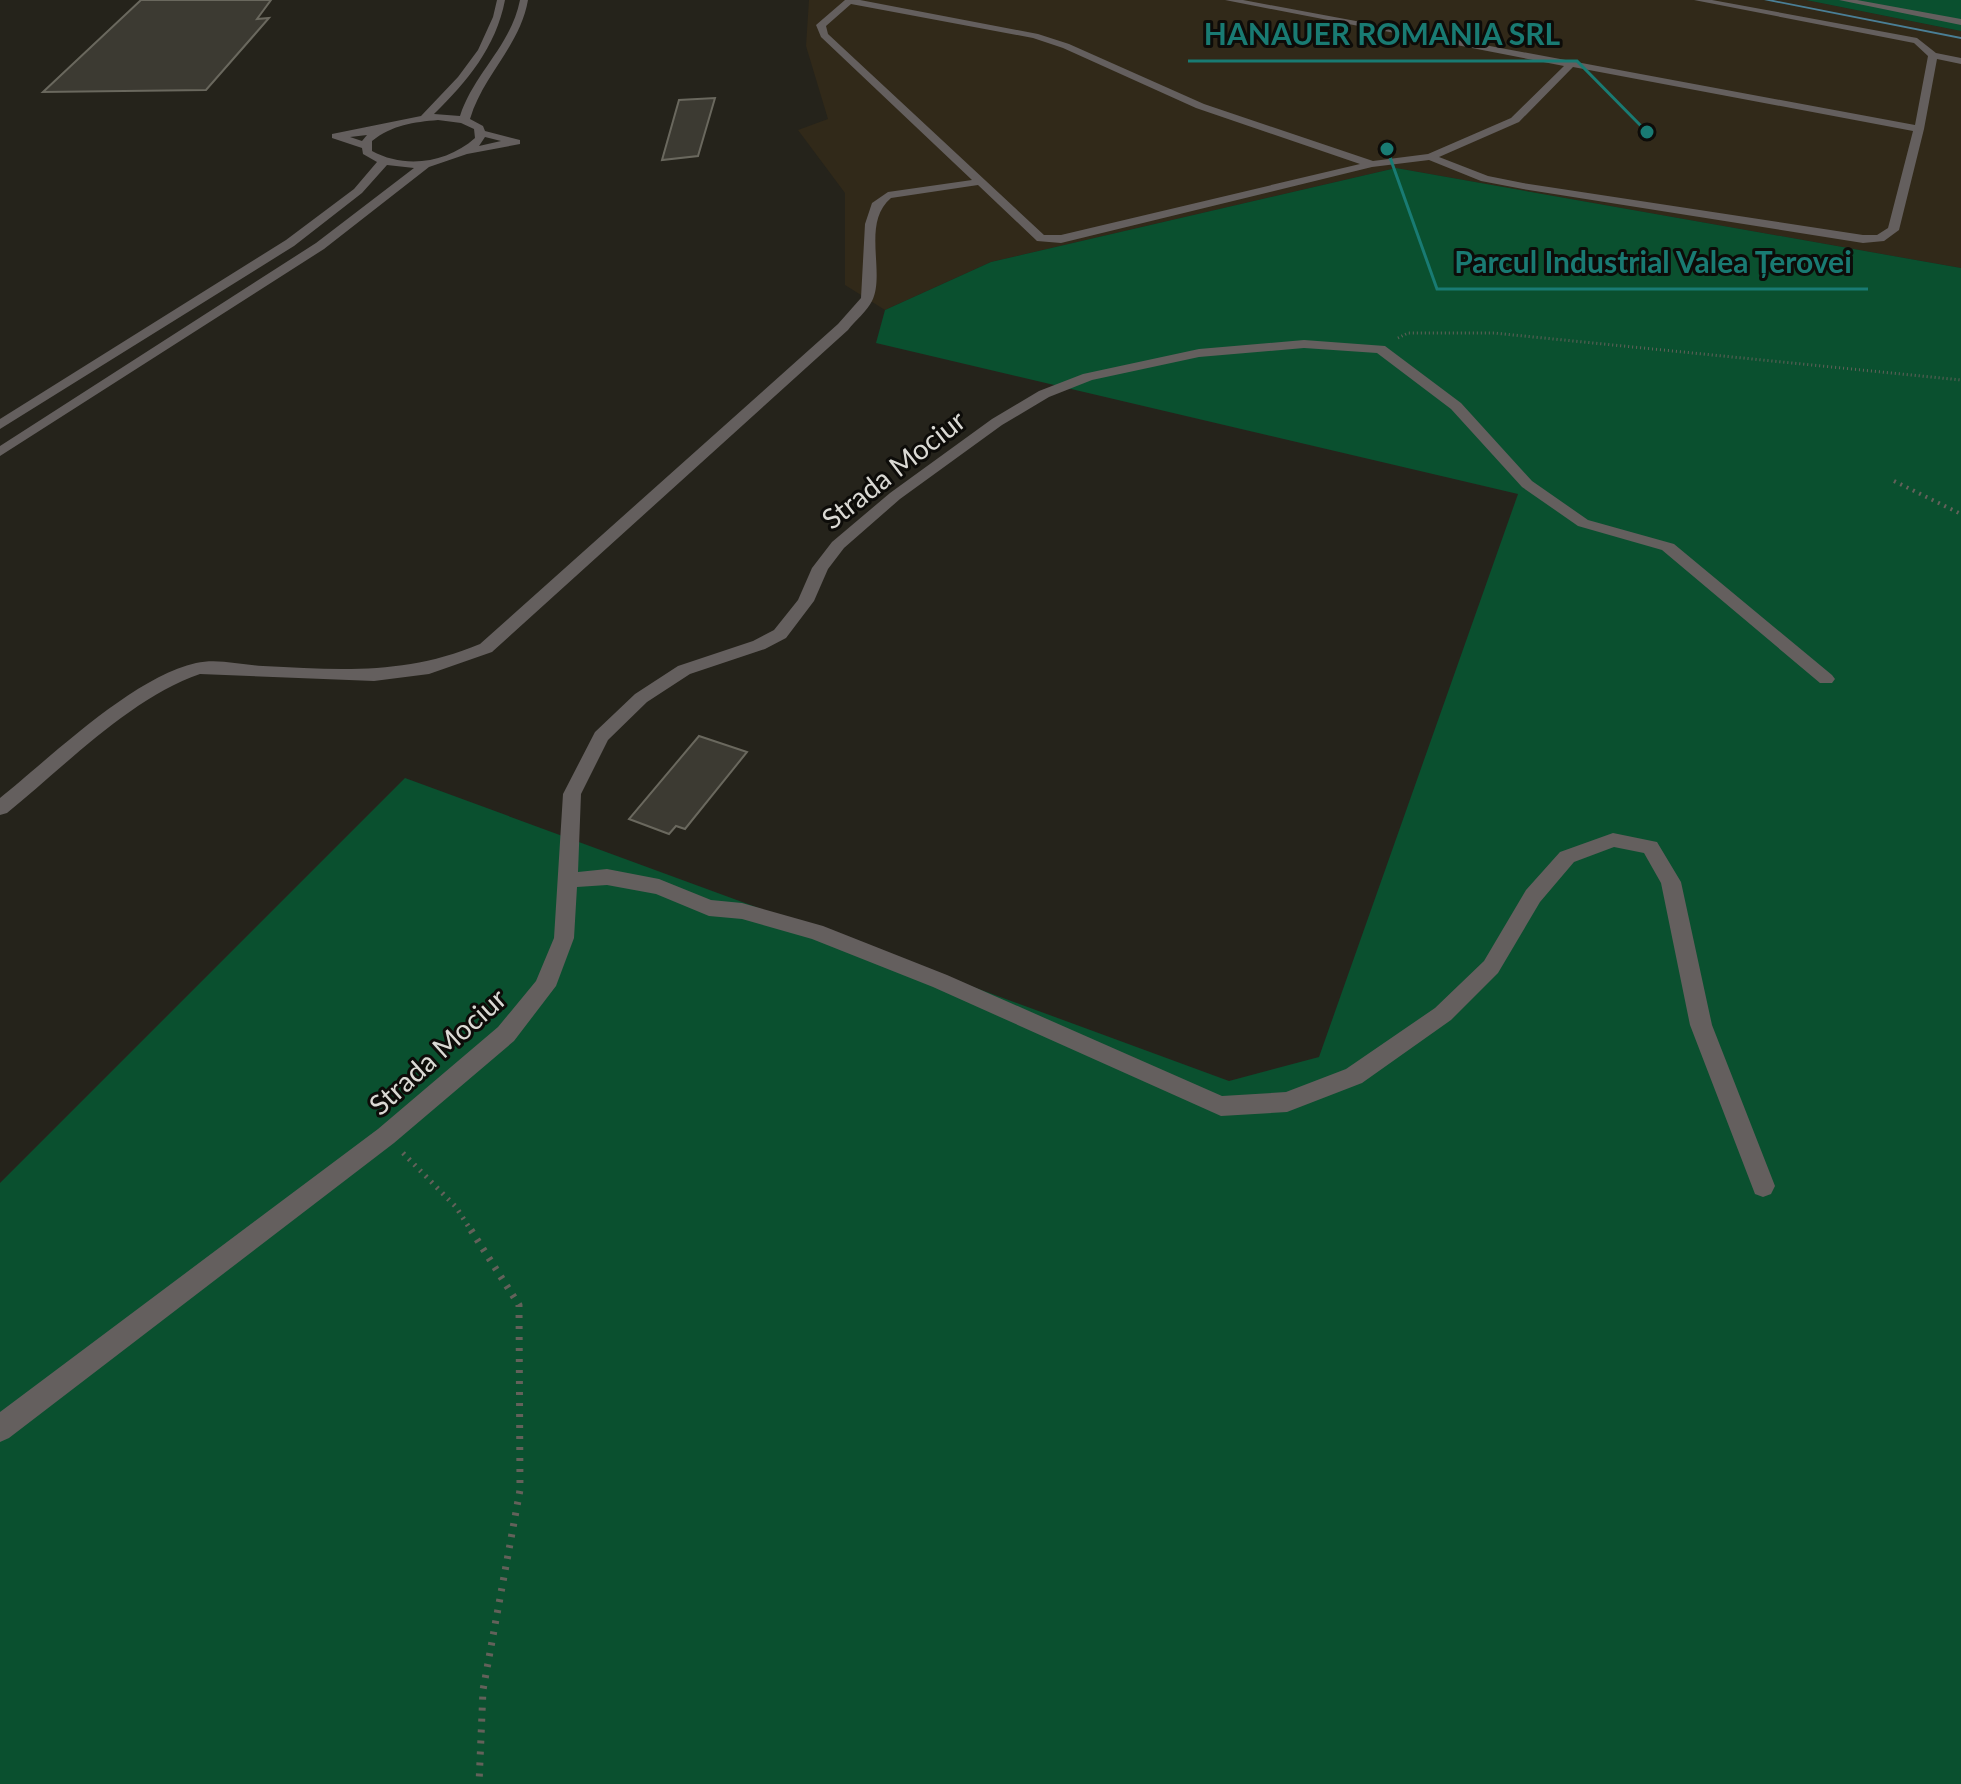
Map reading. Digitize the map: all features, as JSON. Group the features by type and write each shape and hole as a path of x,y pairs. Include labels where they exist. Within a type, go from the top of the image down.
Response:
{"street":[{"path":"424,118 485,47 498,19 501,0"},
{"path":"464,120 467,104 509,47 523,18 524,0"},
{"path":"1372,164 1200,106 1066,46 1035,36 850,0 821,25 824,35 1041,238 1061,239 1372,164 1430,157 1515,120 1571,64"},
{"path":"1229,0 1919,129"},
{"path":"1698,0 1917,41 1933,55 1961,61"},
{"path":"1843,0 1961,22"},
{"path":"1430,157 1485,179 1523,186 1863,239 1880,238 1893,230 1919,129 1933,55"},
{"path":"480,86 493,86"},
{"path":"424,118 464,120 481,133 516,142 428,162 384,161 374,157 366,146 336,136 383,129 424,118"},
{"path":"366,146 367,140 383,129"},
{"path":"467,151 475,145 481,133"},
{"path":"0,425 290,243 358,191 384,161"},
{"path":"0,452 320,246 428,162"},
{"path":"0,808 163,682 198,668 369,677 416,674 450,666 486,648 843,327 867,299 871,224 876,205 888,195 979,182"},
{"name":"Strada Mociur","path":"0,1429 386,1136 506,1034 545,986 564,938 570,880 572,794 601,736 641,698 684,670 759,645 780,634 806,601 820,568 838,545 895,496 997,422 1044,394 1088,377 1199,353 1304,344 1380,349"},
{"path":"1380,349 1456,406 1527,484 1583,523 1668,547 1826,679"},
{"path":"570,880 607,877 659,887 709,908 742,911 816,932 940,981 1221,1106 1287,1102 1354,1076 1443,1014 1491,967 1533,896 1567,857 1613,840 1650,847 1671,882 1701,1025 1763,1186"}],"path":[{"path":"1380,349 1408,333 1494,333 1961,380"},
{"path":"1894,481 1961,514"},
{"path":"386,1136 456,1207 519,1305 520,1490 483,1690 479,1784"}],"shaded area":[{"path":"809,0 1806,0 1961,31 1961,268 1396,168 991,262 885,310 845,285 845,193 798,130 828,119 806,46"}],"green space":[{"path":"1806,0 1961,0 1961,31"},
{"path":"1396,168 1961,268 1961,1784 0,1784 0,1183 405,778 1229,1081 1319,1057 1518,494 876,343 885,310 991,262"}],"building":[{"path":"141,0 271,0 257,19 269,18 206,90 43,92"},
{"path":"715,98 698,156 662,160 679,100"},
{"path":"699,736 747,752 685,829 676,826 669,834 629,819"}],"waterway":[{"path":"1766,0 1961,38"}],"place":[{"name":"HANAUER ROMANIA SRL","path":"1647,132"},
{"name":"Parcul Industrial Valea Țerovei","path":"1387,149"}]}
